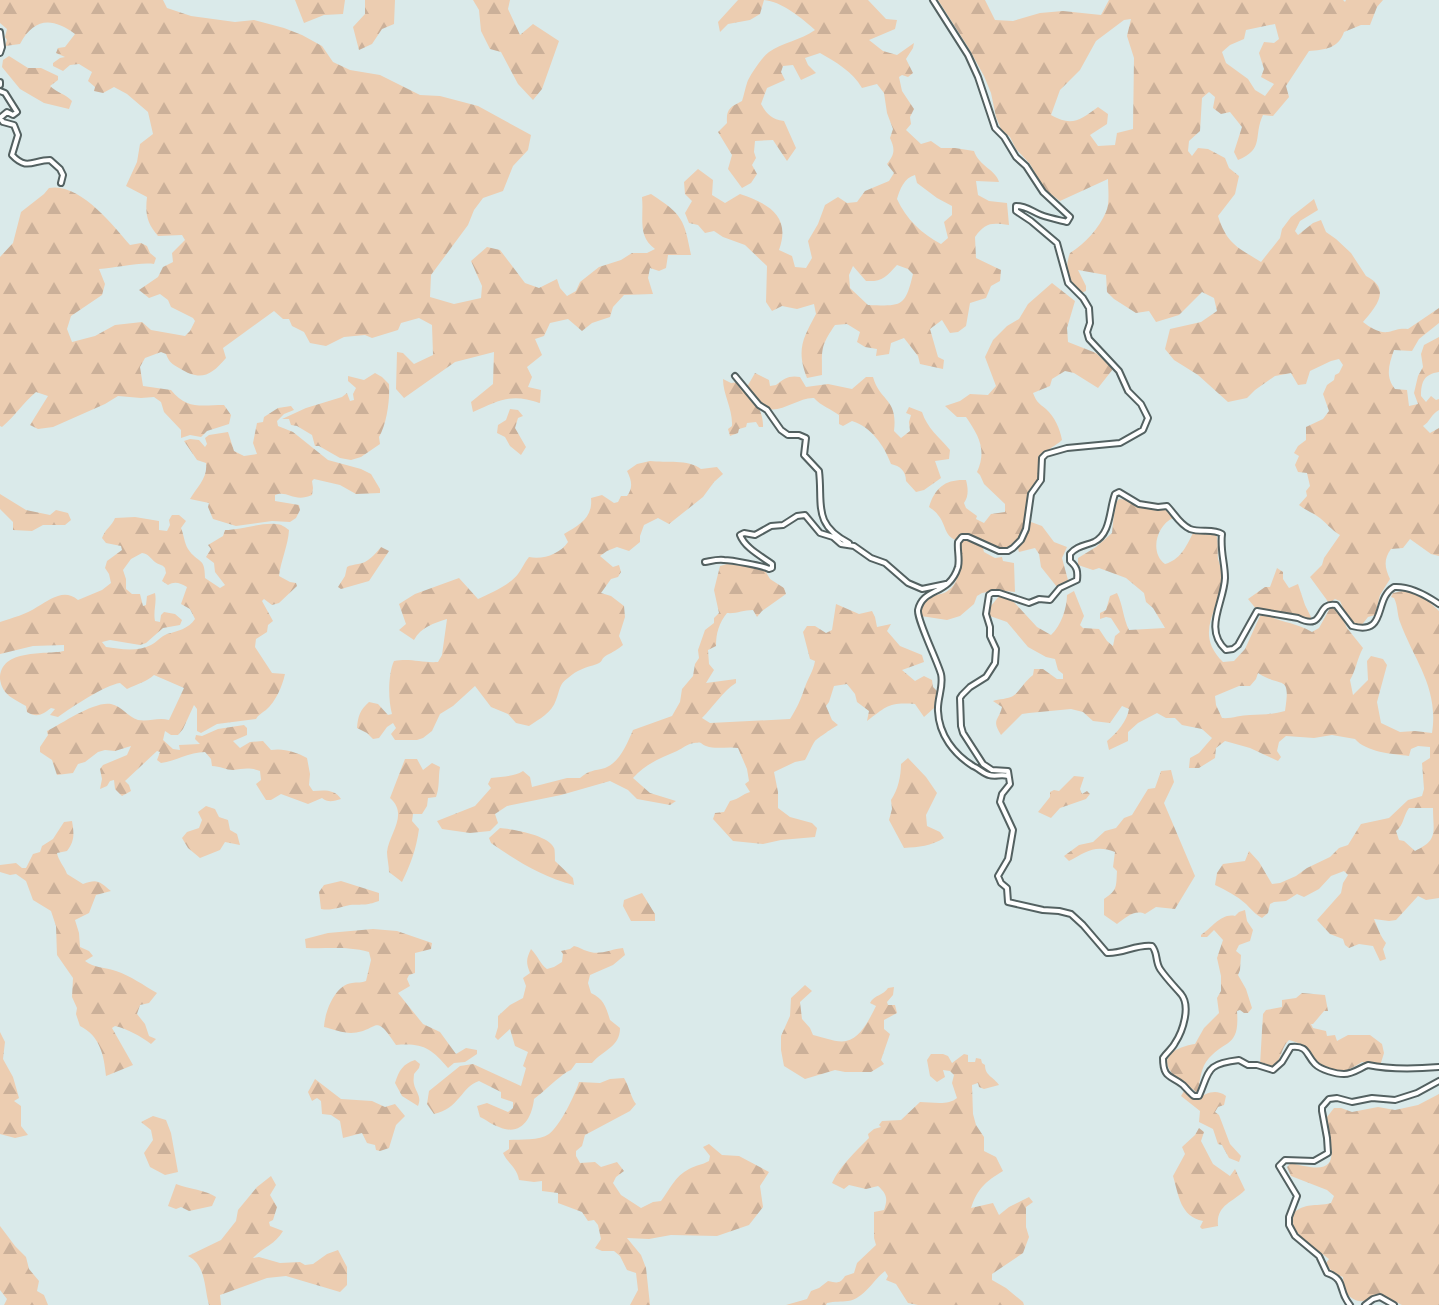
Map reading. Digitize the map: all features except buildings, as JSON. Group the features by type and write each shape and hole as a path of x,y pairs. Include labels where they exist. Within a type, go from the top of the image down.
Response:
{"street":[{"path":"933,0 968,55 995,128 1043,192 1070,217 1067,222 1043,216 1023,206 1016,206 1016,211 1057,243 1068,283 1089,308 1089,339 1119,371 1128,391 1141,404 1148,418 1143,430 1120,443 1075,446 1046,454 1042,458 1041,480 1031,494 1021,540 1008,551 999,551 962,537 957,547 958,568 949,583 923,599 918,610 942,678 938,709 941,728 948,742 956,754 989,776 1009,776"},
{"path":"0,32 0,53"},
{"path":"0,91 5,93 17,112 13,115 7,112 0,118 3,122 12,123 17,130 12,155 26,164 50,160 63,175 61,183"},
{"path":"735,376 781,430 788,435 806,438 804,455 819,471 819,496 829,530 871,558 885,563 908,583 922,589 949,583"},
{"path":"1439,604 1424,594 1405,587 1394,587 1385,594 1377,620 1366,628 1352,626 1332,603 1324,607 1315,622 1257,611 1238,645 1226,650 1217,640 1214,624 1225,579 1222,534 1216,530 1194,530 1181,523 1167,506 1139,504 1119,492 1111,504 1105,533 1098,541 1076,548 1070,554 1070,561 1078,573 1077,580 1060,588 1050,600 1039,599 1029,603 999,593 992,593 988,598 986,614 996,649 995,663 986,677 960,698 963,733 983,764 992,770 1008,771 1010,784 1000,802 1013,835 1008,859 998,876 1007,888 1008,902 1071,914 1107,953 1114,954 1144,945 1156,950 1159,968 1185,1001 1182,1027 1175,1044 1163,1058 1170,1078 1194,1096 1200,1095 1203,1081 1214,1066 1239,1060 1273,1070 1295,1046 1307,1051 1317,1066 1342,1074 1368,1065 1399,1070 1439,1067"},
{"path":"705,562 727,559 772,568 772,564 753,551 740,535 755,535 771,526 786,524 800,515 807,517 820,533 833,537 841,544 854,546"},
{"path":"1350,1305 1341,1291 1340,1279 1327,1273 1319,1256 1291,1230 1288,1220 1297,1196 1279,1166 1285,1160 1314,1161 1328,1153 1322,1107 1331,1098 1352,1102 1372,1098 1395,1100 1439,1081"},
{"path":"1365,1305 1380,1297 1394,1305"}],"green space":[{"path":"0,0 163,0 167,8 191,16 235,22 254,20 302,35 322,46 333,62 350,70 380,75 420,95 440,96 478,106 531,135 528,150 513,166 503,191 483,198 468,225 431,275 430,297 454,304 481,298 482,286 471,261 487,247 500,250 525,283 539,288 557,279 567,296 599,267 632,253 647,253 655,249 649,244 642,226 642,197 651,194 670,207 680,219 691,255 668,255 666,268 659,271 650,268 648,278 653,294 624,295 613,307 610,317 592,323 582,331 568,319 550,323 544,336 535,339 542,355 527,367 532,377 528,387 541,390 540,403 521,398 506,399 473,412 471,402 493,384 494,352 455,362 404,398 396,389 397,352 403,353 414,364 433,355 432,325 419,318 401,323 398,330 372,338 365,335 344,337 326,346 310,343 304,332 274,311 223,348 226,358 210,373 199,376 186,372 161,352 145,358 140,367 143,386 171,390 189,404 224,405 231,415 229,424 207,431 201,437 190,435 181,438 181,430 154,397 118,396 53,427 38,429 30,425 48,396 36,392 2,427 0,257 13,243 21,212 49,188 72,191 83,198 130,245 141,243 147,246 156,258 154,264 99,269 105,284 102,295 71,316 67,329 72,342 95,336 115,325 142,322 151,330 185,336 195,321 171,307 160,294 149,298 139,290 158,277 163,267 173,262 172,253 185,240 182,235 158,236 148,218 147,197 126,186 137,162 140,144 153,134 148,112 114,87 103,93 94,91 95,87 88,81 92,72 79,64 70,65 63,71 53,66 65,57 56,53 58,48 65,47 75,34 67,28 51,23 37,25 20,44 5,46 7,29 0,23"},
{"path":"295,0 345,0 343,14 324,15 304,23"},
{"path":"365,0 395,0 394,24 382,29 372,44 359,50 353,27 365,14"},
{"path":"473,0 510,0 508,9 520,35 533,24 559,41 542,89 533,100 518,84 501,52 490,49 481,31 479,10"},
{"path":"738,0 764,0 760,14 750,20 728,24 720,32 718,22"},
{"path":"764,0 868,0 886,19 897,20 895,29 869,40 883,51 897,55 914,43 906,59 913,73 908,77 899,77 902,91 914,109 911,124 906,130 921,144 931,141 941,148 974,151 999,182 976,181 978,195 989,201 1007,203 1009,225 989,225 975,237 976,258 1001,270 1000,281 991,286 986,298 970,303 966,326 958,332 950,333 942,320 930,329 938,357 944,360 943,369 920,364 918,356 904,338 891,343 889,354 876,356 877,349 857,342 860,332 847,324 835,325 824,344 822,375 807,378 802,352 816,314 814,304 797,309 782,306 772,311 766,302 767,266 745,245 714,231 705,233 698,225 689,223 685,213 692,201 685,194 684,182 698,169 713,180 712,195 725,203 740,194 769,207 780,220 782,239 779,250 792,256 795,267 806,268 812,258 808,241 825,205 838,197 847,203 857,202 865,191 889,181 894,173 887,164 892,157 890,138 893,129 884,93 877,84 862,88 849,72 820,53 805,58 816,73 801,80 793,65 783,66 781,72 785,80 767,88 761,104 770,116 784,121 796,148 787,161 773,140 755,141 756,158 752,165 757,174 751,183 742,188 728,169 732,155 718,132 727,123 730,109 742,101 747,83 763,58 779,46 815,30 791,11","holes":["915,175 917,183 952,206 952,215 944,222 948,238 941,244 915,225 897,199 905,181","897,265 913,274 900,303 868,305 850,288 849,275 853,266 866,281 876,281"]},
{"path":"938,0 985,0 995,20 1013,21 1040,13 1063,11 1101,15 1109,0 1383,0 1370,25 1344,32 1339,42 1331,47 1309,51 1286,86 1289,97 1273,116 1263,115 1255,146 1246,156 1238,160 1234,152 1242,127 1230,112 1221,114 1213,108 1215,97 1209,92 1202,98 1200,131 1189,141 1188,151 1192,156 1198,148 1208,149 1225,158 1229,168 1239,176 1235,194 1218,216 1229,239 1245,252 1261,262 1280,238 1282,229 1291,217 1314,199 1318,210 1300,221 1295,231 1298,235 1321,220 1326,232 1351,253 1366,276 1374,281 1380,292 1379,298 1363,322 1381,332 1408,329 1439,308 1439,323 1419,339 1412,351 1394,350 1389,370 1395,389 1407,390 1409,406 1418,404 1414,393 1423,367 1421,354 1424,345 1439,337 1439,372 1424,380 1421,396 1426,402 1431,396 1439,399 1439,410 1423,426 1430,433 1439,428 1439,556 1410,539 1403,548 1391,549 1386,564 1390,579 1380,595 1375,615 1368,617 1361,626 1350,624 1340,601 1335,599 1329,603 1310,577 1322,565 1340,535 1299,505 1307,496 1310,486 1307,473 1298,472 1295,465 1299,456 1294,453 1306,440 1306,427 1323,419 1329,411 1323,394 1343,365 1339,359 1310,371 1306,384 1298,385 1291,373 1275,376 1247,398 1228,402 1198,375 1174,360 1165,349 1170,329 1201,322 1217,311 1214,298 1202,292 1179,315 1156,322 1149,311 1136,313 1114,299 1107,292 1106,275 1078,270 1086,286 1086,291 1081,293 1068,275 1068,259 1070,253 1095,230 1106,212 1108,179 1060,201 1045,190 1030,164 1001,129 991,93 968,47","holes":["1131,19 1127,36 1134,58 1133,129 1117,133 1115,145 1098,146 1090,135 1107,124 1108,114 1098,107 1076,120 1065,121 1051,115 1060,90 1080,70 1096,41 1124,20","1275,24 1279,39 1274,43 1264,42 1259,53 1264,69 1261,77 1274,84 1265,96 1226,63 1222,52 1244,39 1246,30"]},
{"path":"9,56 28,68 41,68 58,76 58,80 50,86 72,101 69,109 44,103 20,89 2,67 3,60"},
{"path":"1052,283 1075,301 1067,328 1068,342 1096,353 1113,369 1098,388 1065,371 1052,379 1050,386 1033,393 1054,419 1062,440 1042,455 1040,477 1029,495 1017,542 999,549 971,537 957,537 956,540 949,536 941,518 929,507 934,494 942,486 966,480 966,508 984,523 991,514 1005,512 1005,504 984,484 977,472 981,450 971,424 966,417 957,417 945,406 970,394 988,395 996,386 985,357 993,340 1019,319 1028,304"},
{"path":"375,373 389,384 387,411 379,437 380,444 361,457 351,460 340,458 315,446 312,435 291,425 289,419 282,419 347,393 350,401 354,400 356,388 348,381 348,376 364,380"},
{"path":"755,373 769,380 770,386 796,376 806,387 828,384 852,389 866,377 873,377 891,406 894,431 901,438 910,431 911,415 906,413 909,407 922,412 930,428 950,450 949,459 935,461 941,478 916,492 906,481 902,470 891,464 871,432 852,421 843,426 839,424 839,415 814,398 782,408 764,407 747,387"},
{"path":"723,379 731,383 739,382 748,391 759,408 763,427 756,422 747,423 746,427 730,436 728,429 732,426 732,420"},
{"path":"291,406 294,410 277,421 278,426 293,432 328,460 371,474 380,493 356,494 340,485 314,479 312,495 300,498 275,495 275,501 299,505 296,518 290,522 236,526 213,519 209,503 190,499 204,478 206,463 197,460 184,441 199,440 205,447 205,438 209,435 228,432 234,451 244,456 257,454 253,443 257,423 263,422 264,417 278,408"},
{"path":"510,409 518,410 523,416 518,418 515,428 526,447 521,455 505,437 497,433 498,425 506,420"},
{"path":"650,461 683,463 701,469 717,467 723,474 703,497 669,524 658,518 644,525 640,542 629,551 617,547 600,556 613,567 619,565 621,572 611,579 601,593 624,606 625,617 619,636 623,645 599,663 565,680 552,709 529,726 516,723 508,714 491,707 475,686 440,714 432,731 423,738 395,740 391,734 396,728 393,723 379,738 373,739 357,728 360,714 369,702 378,704 388,715 392,714 389,687 394,661 438,662 442,655 447,619 424,629 414,640 399,630 406,624 399,604 415,594 459,578 478,599 500,588 515,578 529,557 551,555 565,546 568,542 564,534 587,516 591,498 602,495 614,503 621,496 627,496 631,484 627,471 637,464"},
{"path":"0,494 26,510 50,515 56,510 68,513 71,520 65,525 43,525 32,531 13,530 13,522 0,509"},
{"path":"1122,499 1138,506 1166,509 1173,518 1159,532 1156,546 1165,564 1179,556 1193,533 1216,534 1222,578 1209,631 1214,651 1223,662 1234,661 1245,649 1260,616 1265,614 1312,632 1319,628 1330,608 1338,609 1347,628 1363,648 1350,680 1353,695 1368,680 1367,661 1371,656 1383,659 1387,665 1377,702 1381,723 1400,732 1432,733 1432,702 1400,622 1394,598 1391,597 1393,593 1407,590 1427,600 1439,611 1439,898 1426,900 1418,896 1396,920 1374,919 1386,943 1383,949 1386,959 1380,961 1373,946 1359,944 1349,948 1343,939 1330,934 1317,920 1341,893 1348,875 1344,871 1331,876 1319,889 1304,897 1297,894 1286,901 1270,904 1268,913 1262,918 1239,898 1215,885 1217,873 1223,864 1245,861 1249,851 1272,884 1280,883 1330,857 1339,848 1348,845 1361,824 1389,818 1408,800 1422,796 1422,763 1430,758 1430,747 1411,749 1409,756 1380,752 1355,739 1332,735 1314,738 1286,736 1279,742 1277,751 1281,757 1278,761 1225,741 1216,748 1215,758 1199,768 1189,768 1190,758 1212,738 1202,729 1182,725 1175,718 1166,718 1157,713 1128,732 1128,741 1109,750 1107,741 1128,713 1129,709 1122,706 1110,723 1093,721 1083,712 1071,709 1022,714 1001,735 998,730 996,723 1002,707 993,701 1013,696 1033,675 1034,669 1043,669 1057,679 1063,679 1055,659 1028,647 1007,622 990,616 990,607 1000,595 1012,600 1037,627 1051,635 1063,616 1067,595 1074,591 1084,616 1080,625 1099,629 1113,646 1115,636 1120,632 1111,618 1100,619 1100,613 1106,610 1110,596 1117,593 1129,630 1165,628 1146,602 1144,593 1126,578 1099,568 1093,570 1078,565 1078,558 1112,533 1115,504","holes":["1258,673 1283,683 1287,691 1285,711 1222,718 1215,696 1239,686 1250,686","1409,808 1433,808 1431,839 1415,851 1399,840 1396,831"]},
{"path":"172,515 179,515 186,521 181,528 188,549 202,563 205,578 220,588 225,585 215,572 214,563 206,557 211,549 208,545 223,536 225,530 265,524 283,526 289,530 279,576 297,586 279,603 272,605 264,599 262,601 273,621 268,625 267,632 256,639 255,647 272,673 285,674 270,706 256,719 217,724 201,733 197,731 197,709 194,705 178,735 165,731 163,740 173,749 180,750 179,745 200,744 195,739 196,735 244,725 247,735 233,741 240,748 250,742 263,741 271,750 294,752 307,758 309,785 313,791 332,792 341,799 329,801 322,798 308,804 281,794 266,800 256,784 261,780 260,771 212,766 205,752 161,763 157,760 160,752 157,751 125,781 131,791 122,796 115,789 114,780 100,789 100,769 127,755 131,746 98,752 78,764 73,773 57,775 52,760 40,752 47,731 79,713 104,704 115,705 138,720 169,720 184,688 154,675 127,689 120,683 106,688 58,717 50,715 55,709 51,708 39,715 31,714 26,706 3,689 0,679 2,669 7,662 25,655 64,651 64,645 33,646 0,654 0,622 29,612 58,596 68,595 78,600 111,583 105,568 107,561 122,550 121,546 106,543 102,538 115,518 159,521 159,530 167,531","holes":["142,553 165,568 162,581 168,585 178,583 187,587 181,604 190,609 195,619 186,627 140,649 106,647 102,642 110,640 140,645 146,643 163,628 180,625 182,620 175,614 164,612 160,622 155,621 155,593 147,596 146,605 143,606 140,594 132,594 126,589 123,570 131,559"]},
{"path":"1031,522 1042,526 1054,542 1067,547 1062,558 1068,580 1057,587 1041,567 1035,548 1019,552"},
{"path":"964,538 982,545 984,552 995,558 1002,557 1003,561 1014,563 1015,592 997,590 982,593 960,616 947,620 921,616 922,604 927,597 946,592 955,583 960,544"},
{"path":"381,547 389,551 369,581 341,589 338,587 347,567 365,562"},
{"path":"720,566 763,567 770,579 784,588 786,594 757,617 753,610 749,610 727,613 722,621 716,646 708,650 709,664 714,670 706,683 736,679 736,683 702,718 710,723 790,719 815,661 810,659 803,632 807,626 815,626 826,633 832,630 836,604 859,614 872,611 877,627 891,624 887,631 900,646 922,655 924,662 902,670 915,681 924,676 932,680 937,691 934,708 924,717 915,704 899,704 884,709 867,721 869,711 857,702 847,684 834,686 826,706 832,720 838,725 815,741 805,760 774,772 778,808 790,817 812,823 817,828 815,837 763,844 733,841 713,819 715,813 724,812 730,801 750,792 745,784 749,781 747,769 738,748 710,747 700,742 689,744 654,762 633,778 650,793 676,801 670,805 637,799 628,790 610,781 507,806 495,814 498,823 490,831 470,833 442,829 437,821 475,806 491,788 488,784 491,778 523,771 530,777 532,787 580,778 615,762 633,730 672,716 680,702 682,689 693,676 705,630 714,623 719,613 714,590"},
{"path":"1277,568 1283,572 1283,579 1289,588 1298,584 1311,617 1309,620 1267,609 1257,610 1248,599 1270,587"},
{"path":"908,758 937,793 926,815 927,826 940,832 944,838 925,846 904,848 889,820 901,764"},
{"path":"405,759 417,759 423,770 432,763 440,767 436,797 428,798 422,814 413,814 412,821 419,829 413,856 402,882 389,872 387,852 398,818 398,811 390,798"},
{"path":"1171,770 1174,782 1164,803 1195,876 1175,909 1156,907 1145,914 1130,915 1117,924 1104,915 1104,899 1112,893 1116,884 1117,871 1113,867 1115,852 1096,849 1069,861 1064,856 1079,845 1093,842 1105,831 1116,828 1124,818 1132,815 1148,789 1155,788 1161,771"},
{"path":"1074,776 1084,777 1080,789 1082,794 1087,791 1090,794 1086,799 1060,808 1051,818 1038,812 1050,797 1050,792 1059,791"},
{"path":"206,806 228,820 230,830 237,834 240,845 225,842 220,850 200,858 182,838 187,832 199,828 202,820 198,812"},
{"path":"72,821 71,844 67,851 57,853 67,874 83,884 98,882 111,891 96,895 89,913 75,920 80,947 93,956 85,961 121,973 157,993 149,1003 140,1005 137,1014 149,1036 156,1039 151,1044 125,1029 112,1028 133,1065 106,1076 100,1047 92,1035 80,1026 76,1014 72,997 73,978 57,955 56,926 51,911 33,900 26,881 16,874 0,872 0,865 16,863 26,868 33,854 40,852 42,846 53,839 64,822"},
{"path":"500,828 530,834 551,843 555,861 573,878 574,885 530,868 491,843 489,838"},
{"path":"341,881 379,893 379,901 321,909 319,892 324,885"},
{"path":"642,893 655,914 655,921 631,921 623,906 624,900"},
{"path":"1245,910 1253,930 1250,941 1239,945 1236,951 1241,955 1238,975 1252,1008 1248,1013 1237,1011 1236,1032 1206,1062 1197,1093 1174,1075 1167,1060 1178,1049 1195,1044 1204,1028 1219,1013 1217,998 1221,991 1221,976 1217,958 1223,940 1214,930 1207,937 1201,935 1221,919"},
{"path":"373,929 397,931 432,943 431,949 415,953 415,973 407,979 410,986 398,993 423,1024 440,1032 456,1054 466,1048 477,1050 477,1054 448,1068 426,1048 396,1045 379,1026 351,1033 324,1027 326,1014 336,994 346,985 366,981 371,960 369,952 361,950 306,948 305,939 328,933"},
{"path":"574,946 596,953 623,948 625,955 613,965 590,975 588,983 591,993 604,1004 610,1020 620,1028 614,1044 592,1063 576,1063 534,1099 528,1119 519,1128 507,1129 480,1117 477,1106 487,1103 508,1112 513,1108 513,1102 501,1098 501,1092 479,1081 455,1103 434,1114 427,1104 429,1091 460,1066 473,1064 521,1086 528,1052 515,1046 510,1029 498,1040 495,1037 498,1016 523,998 526,986 523,978 530,973 527,961 531,949 547,969 562,962 561,951"},
{"path":"805,985 812,991 800,1002 802,1019 813,1035 834,1041 856,1036 876,1006 870,1003 872,1000 894,987 893,995 887,1002 888,1005 895,1005 897,1013 884,1020 884,1029 890,1034 881,1060 884,1064 871,1072 835,1070 805,1079 784,1066 781,1036 790,1016 791,998"},
{"path":"1302,993 1325,995 1328,1011 1324,1011 1311,1024 1313,1028 1326,1031 1327,1036 1335,1035 1337,1041 1348,1035 1370,1035 1382,1044 1384,1053 1380,1066 1362,1062 1344,1071 1336,1070 1317,1063 1306,1048 1289,1040 1271,1069 1260,1065 1263,1014 1266,1010 1282,1007 1282,1000 1296,998"},
{"path":"0,1032 5,1042 3,1059 13,1077 19,1098 14,1101 21,1106 21,1126 28,1135 15,1138 0,1134"},
{"path":"931,1054 948,1056 952,1063 964,1054 968,1055 968,1062 981,1059 988,1074 999,1085 984,1089 978,1083 972,1085 973,1114 984,1137 984,1151 996,1157 1003,1171 983,1186 971,1208 993,1203 999,1215 1029,1197 1033,1202 1026,1207 1029,1237 1023,1253 992,1274 992,1280 1024,1305 908,1303 896,1284 886,1280 888,1276 885,1271 854,1299 826,1305 786,1305 807,1299 811,1291 828,1281 838,1282 854,1273 857,1263 876,1245 874,1212 884,1210 886,1197 883,1192 878,1186 866,1189 849,1185 844,1189 832,1183 843,1165 869,1138 868,1134 881,1127 882,1121 901,1120 920,1102 945,1103 957,1098 952,1083 954,1075 950,1071 943,1070 945,1077 937,1082 930,1076 927,1060"},
{"path":"415,1060 420,1064 414,1074 418,1106 402,1096 395,1083 402,1068"},
{"path":"624,1078 636,1104 630,1111 585,1135 576,1156 580,1163 595,1162 601,1167 617,1162 624,1171 613,1183 621,1195 641,1208 661,1201 680,1175 709,1161 710,1156 703,1147 709,1144 722,1155 739,1156 769,1172 760,1186 763,1207 749,1225 717,1236 627,1238 641,1255 646,1268 650,1305 630,1305 638,1290 636,1273 627,1270 614,1251 595,1248 601,1239 594,1220 588,1221 582,1212 558,1203 558,1193 542,1191 542,1181 519,1180 503,1153 509,1149 509,1140 540,1138 549,1134 567,1110 579,1082 600,1083"},
{"path":"315,1079 341,1099 372,1101 385,1107 395,1104 405,1116 396,1125 389,1148 376,1150 375,1145 367,1143 362,1133 343,1138 340,1121 322,1114 321,1101 317,1098 312,1101 308,1092"},
{"path":"1184,1091 1196,1099 1214,1092 1226,1096 1224,1105 1215,1112 1230,1144 1241,1156 1239,1162 1229,1158 1222,1145 1218,1144 1213,1129 1199,1122 1200,1111 1181,1096"},
{"path":"1439,1094 1439,1305 1402,1305 1379,1294 1357,1301 1344,1292 1343,1277 1331,1270 1326,1263 1329,1259 1304,1240 1292,1221 1292,1214 1297,1210 1331,1203 1334,1196 1327,1190 1291,1176 1287,1167 1291,1163 1308,1167 1327,1165 1332,1153 1327,1117 1334,1108 1352,1112 1378,1107 1395,1110 1418,1105"},
{"path":"153,1116 166,1120 178,1172 165,1175 150,1167 144,1153 153,1140 151,1130 141,1122"},
{"path":"1199,1128 1204,1132 1201,1141 1213,1164 1230,1176 1235,1169 1245,1190 1222,1209 1218,1226 1202,1229 1203,1221 1185,1210 1173,1176 1185,1154 1182,1147"},
{"path":"271,1176 276,1185 270,1195 277,1207 273,1220 269,1222 270,1226 283,1231 253,1258 305,1265 313,1264 338,1250 347,1267 347,1285 340,1292 286,1276 267,1278 220,1295 221,1305 209,1305 201,1271 188,1256 221,1240 236,1221 238,1210"},
{"path":"176,1184 216,1197 212,1206 189,1211 168,1206"},
{"path":"0,1226 26,1257 29,1269 39,1281 37,1291 44,1295 48,1305 4,1305 7,1299 0,1290"}]}
